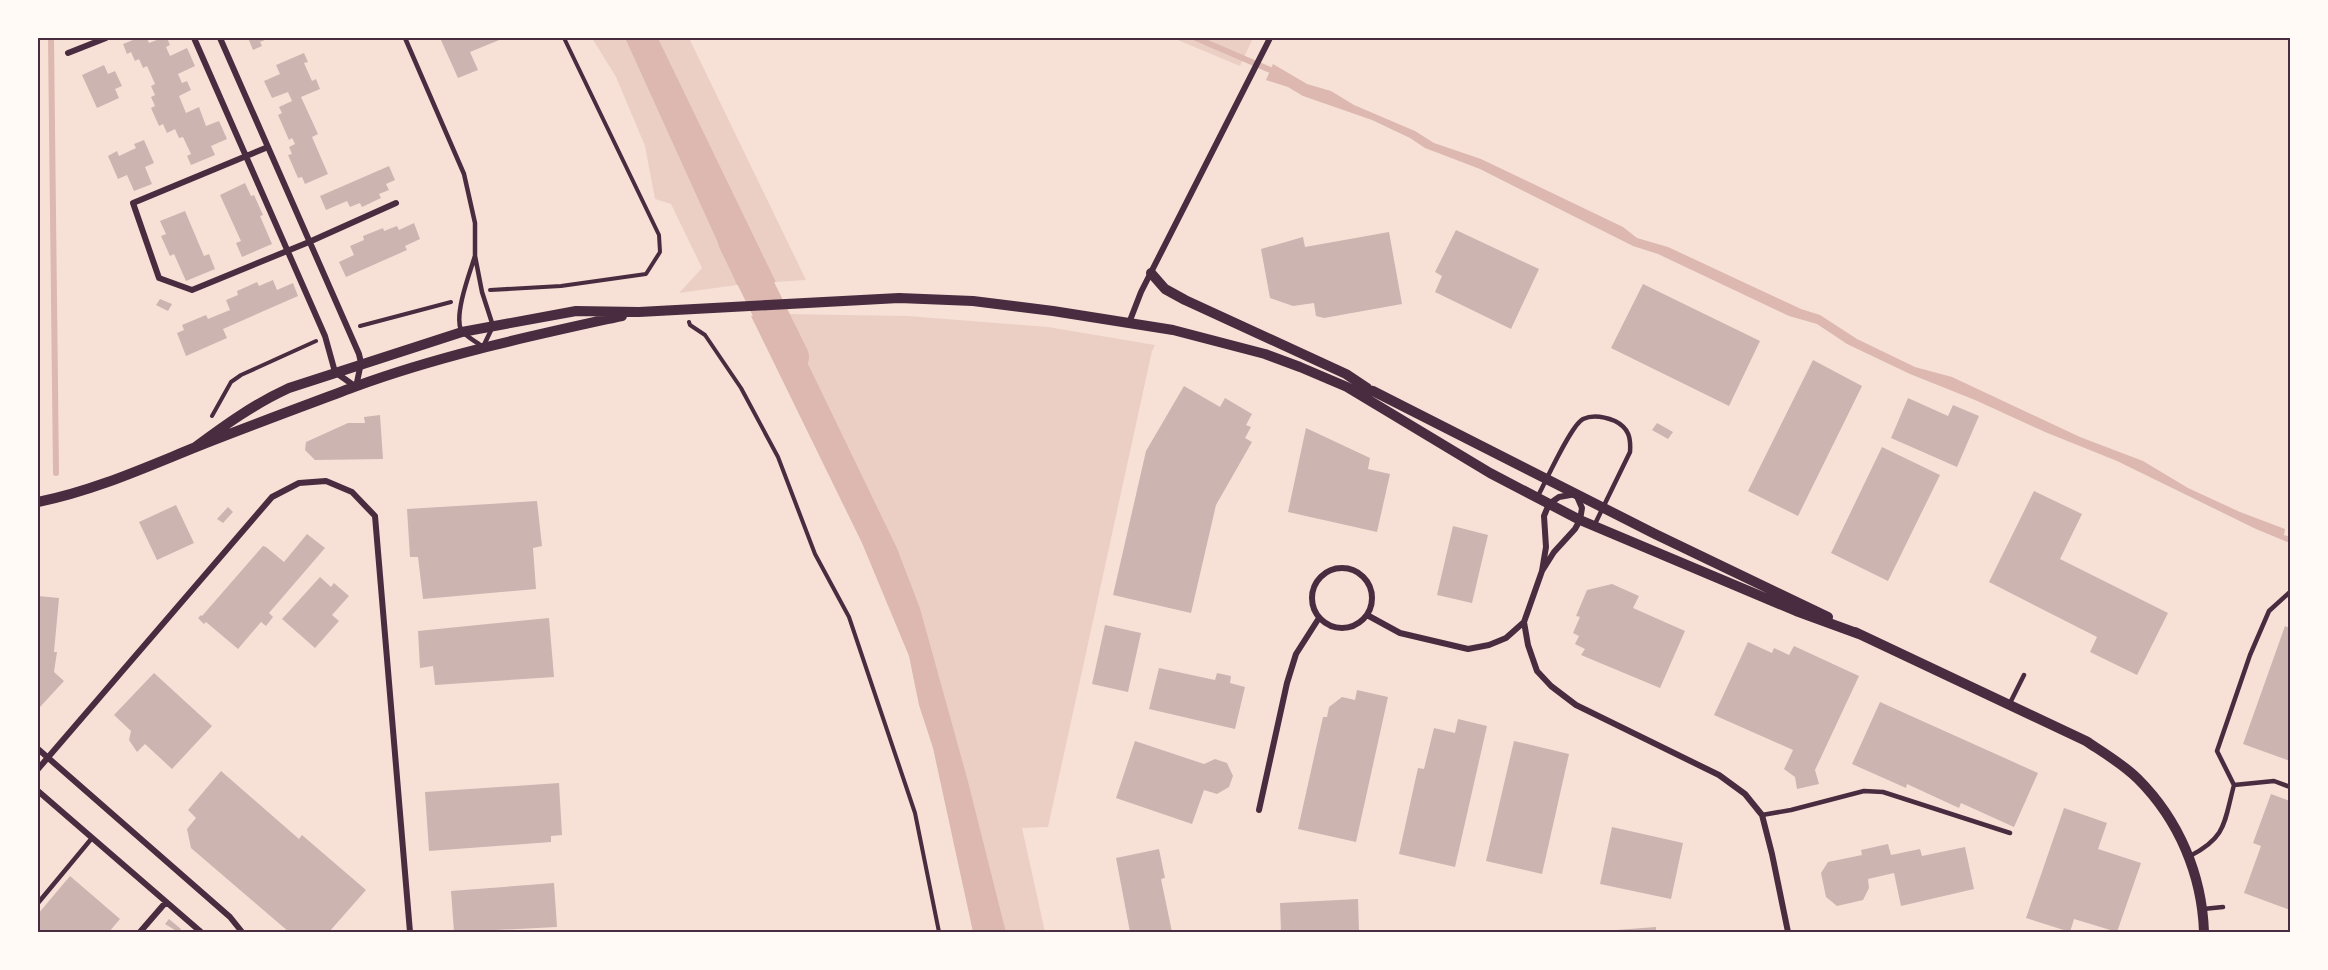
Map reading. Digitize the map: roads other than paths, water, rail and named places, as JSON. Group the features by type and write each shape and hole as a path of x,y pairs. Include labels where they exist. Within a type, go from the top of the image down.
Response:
{"street":[{"path":"68,53 106,38"},
{"path":"194,38 325,336 335,372 356,387"},
{"path":"220,38 362,363 356,387"},
{"path":"1130,323 1150,273 1270,38"},
{"path":"268,147 133,203 159,278 192,290 396,203"},
{"path":"1150,273 1165,290 1346,374 1373,391 1603,508 1798,601 1859,634 2086,741 2117,761 2138,779 2166,813 2190,856 2203,909 2204,933"},
{"path":"194,448 231,420 266,399 362,363 462,332 493,326 576,311 639,312 898,298 973,301 1173,330 1264,354 1347,387 1482,468 1580,520 1796,611 1859,634"},
{"path":"38,502 82,491 129,475 194,448 429,362 483,347 639,312"},
{"path":"1347,387 1373,391"},
{"path":"38,769 273,497 299,483 326,481 352,492 375,516 410,933"},
{"path":"1367,615 1400,633 1468,649 1489,645 1506,638 1524,622 1542,571 1546,547 1544,516 1549,504 1559,497 1576,494"},
{"path":"1542,571 1580,520 1582,508 1576,494"},
{"path":"1341,567 1354,569 1365,577 1372,589 1372,603 1367,615 1360,623 1349,627 1338,628 1328,625 1319,618 1313,606 1312,592 1317,579 1328,571 1341,567"},
{"path":"1259,810 1287,683 1296,654 1319,618"},
{"path":"1524,622 1528,645 1538,671 1551,686 1576,705 1719,775 1745,794 1762,815 1788,933"},
{"path":"38,749 230,916 242,933"},
{"path":"38,791 201,933"},
{"path":"140,933 166,902"}],"lane":[{"path":"405,38 464,174 475,223 475,256 482,292 493,326 483,347 462,332 460,325 461,299 475,256"},
{"path":"1537,498 1573,429 1581,420 1593,416 1606,417 1619,423 1627,430 1630,452 1594,526"},
{"path":"2190,856 2207,847 2221,834 2234,784 2217,751 2250,655 2269,610 2290,592"},
{"path":"2009,705 2024,675"},
{"path":"2234,784 2274,781 2290,787"},
{"path":"1762,815 1864,791 1883,792 2010,833"},
{"path":"38,903 93,838"},
{"path":"2203,909 2223,907"}],"waterway":[{"path":"51,38 56,473"},
{"path":"1196,38 1275,72"},
{"path":"735,241 792,357"}]}
